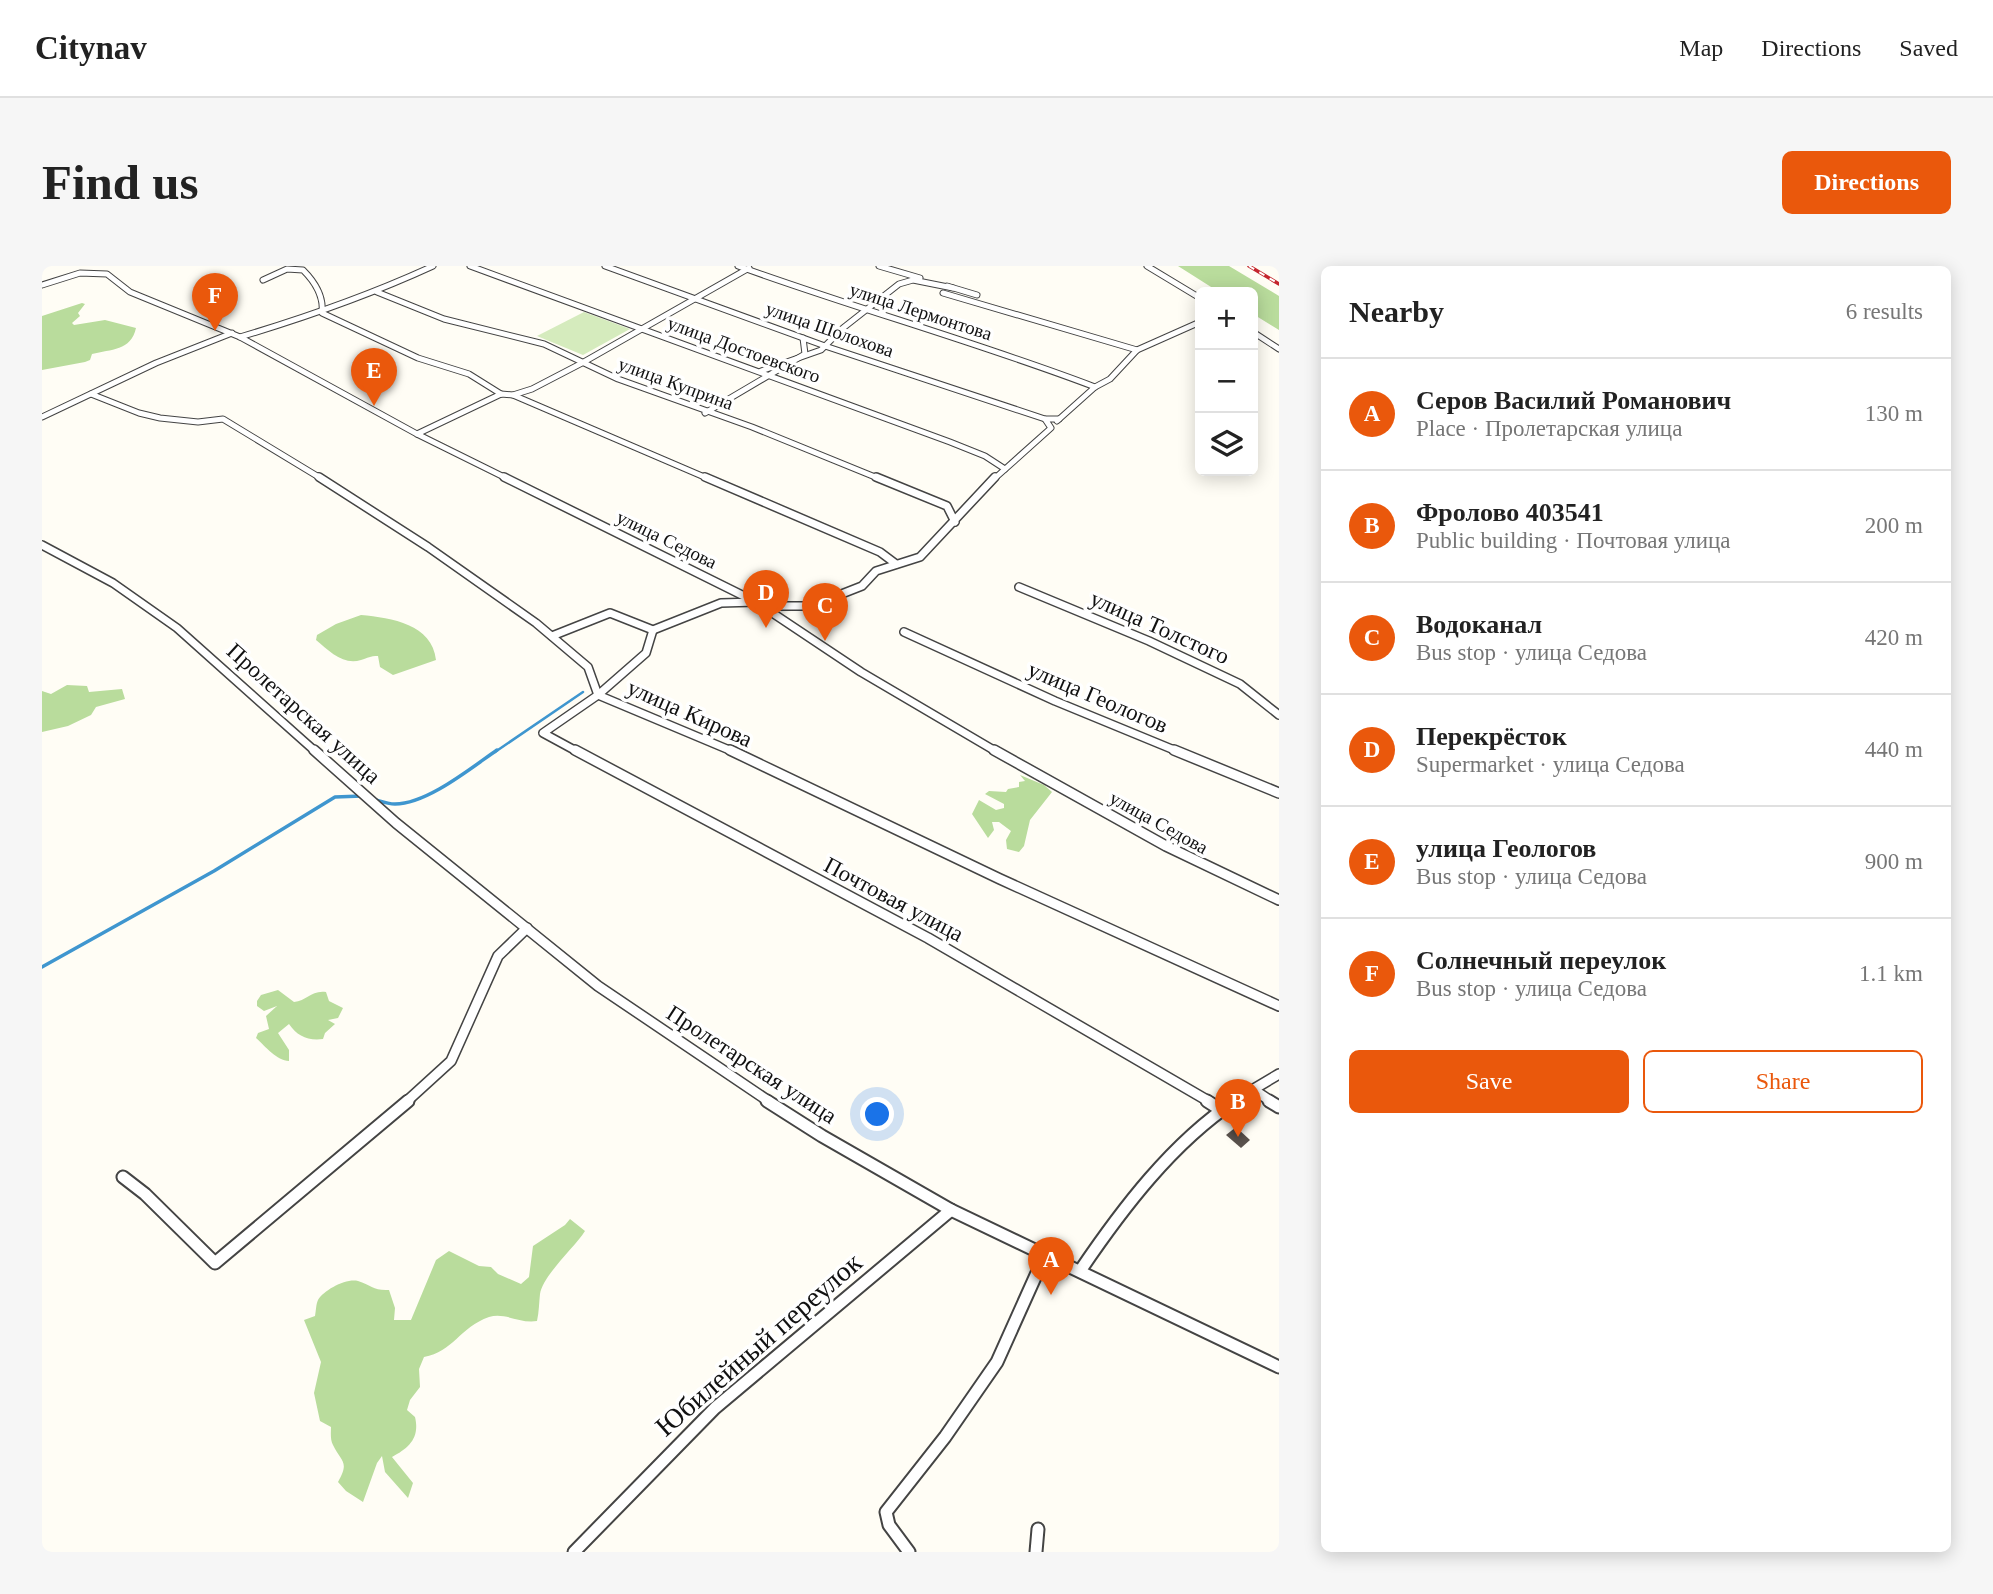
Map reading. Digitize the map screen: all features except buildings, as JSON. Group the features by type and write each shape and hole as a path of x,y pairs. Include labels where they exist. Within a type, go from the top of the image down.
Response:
{"street":[{"name":"улица Седова","path":"98,266 102,273 115,279 130,292 232,333 417,434 757,602 777,609 861,672 964,733 1166,846 1279,900"},
{"path":"240,337 322,313 377,292 433,266"},
{"name":"улица Достоевского","path":"470,266 985,456 1004,468"},
{"name":"улица Шолохова","path":"605,266 825,346 1045,419 1059,419"},
{"name":"улица Лермонтова","path":"737,266 1043,367 1095,387"},
{"path":"878,266 978,296 1000,308"},
{"path":"1147,266 1195,295"},
{"path":"263,280 287,269 303,268 319,291 324,307 322,313"},
{"path":"513,395 532,389 582,363 749,268"},
{"path":"42,285 69,277 102,273"},
{"path":"757,372 814,354 899,284 913,280 953,288"},
{"name":"улица Куприна","path":"377,292 455,323 544,344 571,355 582,363 705,413 752,427 947,506 970,507"},
{"path":"943,293 1136,350"},
{"path":"322,313 418,358 469,374 501,394 513,395 870,547 896,564"},
{"path":"777,609 811,606 862,586 876,571 920,557 956,522 1004,468 1095,387 1110,379 1136,350 1195,323"},
{"path":"42,417 156,363 232,333"},
{"path":"1258,334 1279,349"},
{"path":"705,413 773,377 796,361 805,354 803,338"},
{"name":"улица Кирова","path":"92,394 139,413 160,418 190,422 223,419 324,479 428,547 552,636 588,667 598,695 642,711 819,791 960,860 1279,1006"},
{"path":"417,434 501,394"},
{"path":"1045,419 1051,428"},
{"path":"947,506 956,522"},
{"name":"Пролетарская улица","path":"42,545 113,583 177,628 386,814 597,986 695,1054 822,1136 951,1210 1279,1367"},
{"name":"улица Толстого","path":"1019,587 1149,641 1240,684 1279,715"},
{"path":"552,636 610,613 653,630 721,603 757,602"},
{"path":"598,695 646,653 653,630"},
{"name":"улица Геологов","path":"904,632 1055,701 1279,793"},
{"name":"Почтовая улица","path":"598,695 543,733 928,938 1189,1088 1221,1110"},
{"path":"123,1177 145,1194 215,1263 443,1071 451,1061 498,956 527,928"},
{"path":"1080,1271 1106,1231 1164,1163 1221,1110 1279,1074"},
{"path":"1254,1090 1279,1107"},
{"name":"Юбилейный переулок","path":"574,1552 715,1408 951,1210"},
{"path":"909,1552 889,1525 886,1512 945,1437 997,1362 1041,1264 1041,1254"},
{"path":"1036,1552 1038,1529"}],"green space":[{"path":"1178,266 1229,266 1279,296 1279,330 1258,317 1258,287 1211,287"},
{"path":"85,304 78,313 80,316 72,323 74,325 105,320 136,328 133,336 125,345 92,354 90,360 85,362 42,370 42,316"},
{"path":"584,312 630,329 583,355 537,336"},
{"path":"361,615 397,621 419,631 433,648 436,660 393,675 380,667 378,656 349,661 326,649 316,640 317,635 336,624"},
{"path":"67,685 87,686 89,692 122,689 125,699 96,707 91,715 68,726 42,732 42,691 51,694"},
{"path":"1020,775 1044,785 1052,792 1030,820 1024,846 1019,852 1007,849 1006,840 1011,831 999,822 992,822 994,830 988,838 972,814 979,800 996,810 1004,808 1004,804 985,794 989,791 1006,792 1019,787 1019,782 1025,781"},
{"path":"278,990 294,1002 326,992 329,1001 343,1008 338,1018 328,1020 335,1024 325,1033 323,1039 303,1037 289,1024 278,1033 289,1050 289,1061 276,1056 256,1038 258,1033 269,1029 266,1016 277,1006 264,1011 257,1006 257,1001 261,995"},
{"path":"570,1219 585,1231 542,1286 537,1321 489,1317 479,1321 442,1350 424,1357 419,1369 420,1387 410,1400 407,1410 415,1417 416,1431 412,1442 392,1457 413,1483 408,1498 385,1472 382,1456 363,1502 346,1491 338,1482 344,1466 332,1443 331,1427 320,1421 314,1393 321,1362 304,1320 315,1316 317,1302 321,1296 342,1283 358,1281 376,1289 389,1290 395,1308 394,1320 411,1320 436,1260 449,1251 479,1266 491,1267 498,1274 521,1284 529,1277 533,1246"}],"waterway":[{"path":"495,752 583,692"},
{"path":"373,799 395,804 421,798 448,784 497,750"},
{"path":"42,967 214,871 335,797 362,796"}],"railway":[{"path":"1249,266 1279,284"}],"place":[{"name":"Солнечный переулок","path":"215,331"},
{"name":"улица Геологов","path":"374,406"},
{"name":"Перекрёсток","path":"766,628"},
{"name":"Водоканал","path":"825,641"},
{"name":"Фролово 403541","path":"1238,1137"},
{"name":"Серов Василий Романович","path":"1051,1295"}]}
